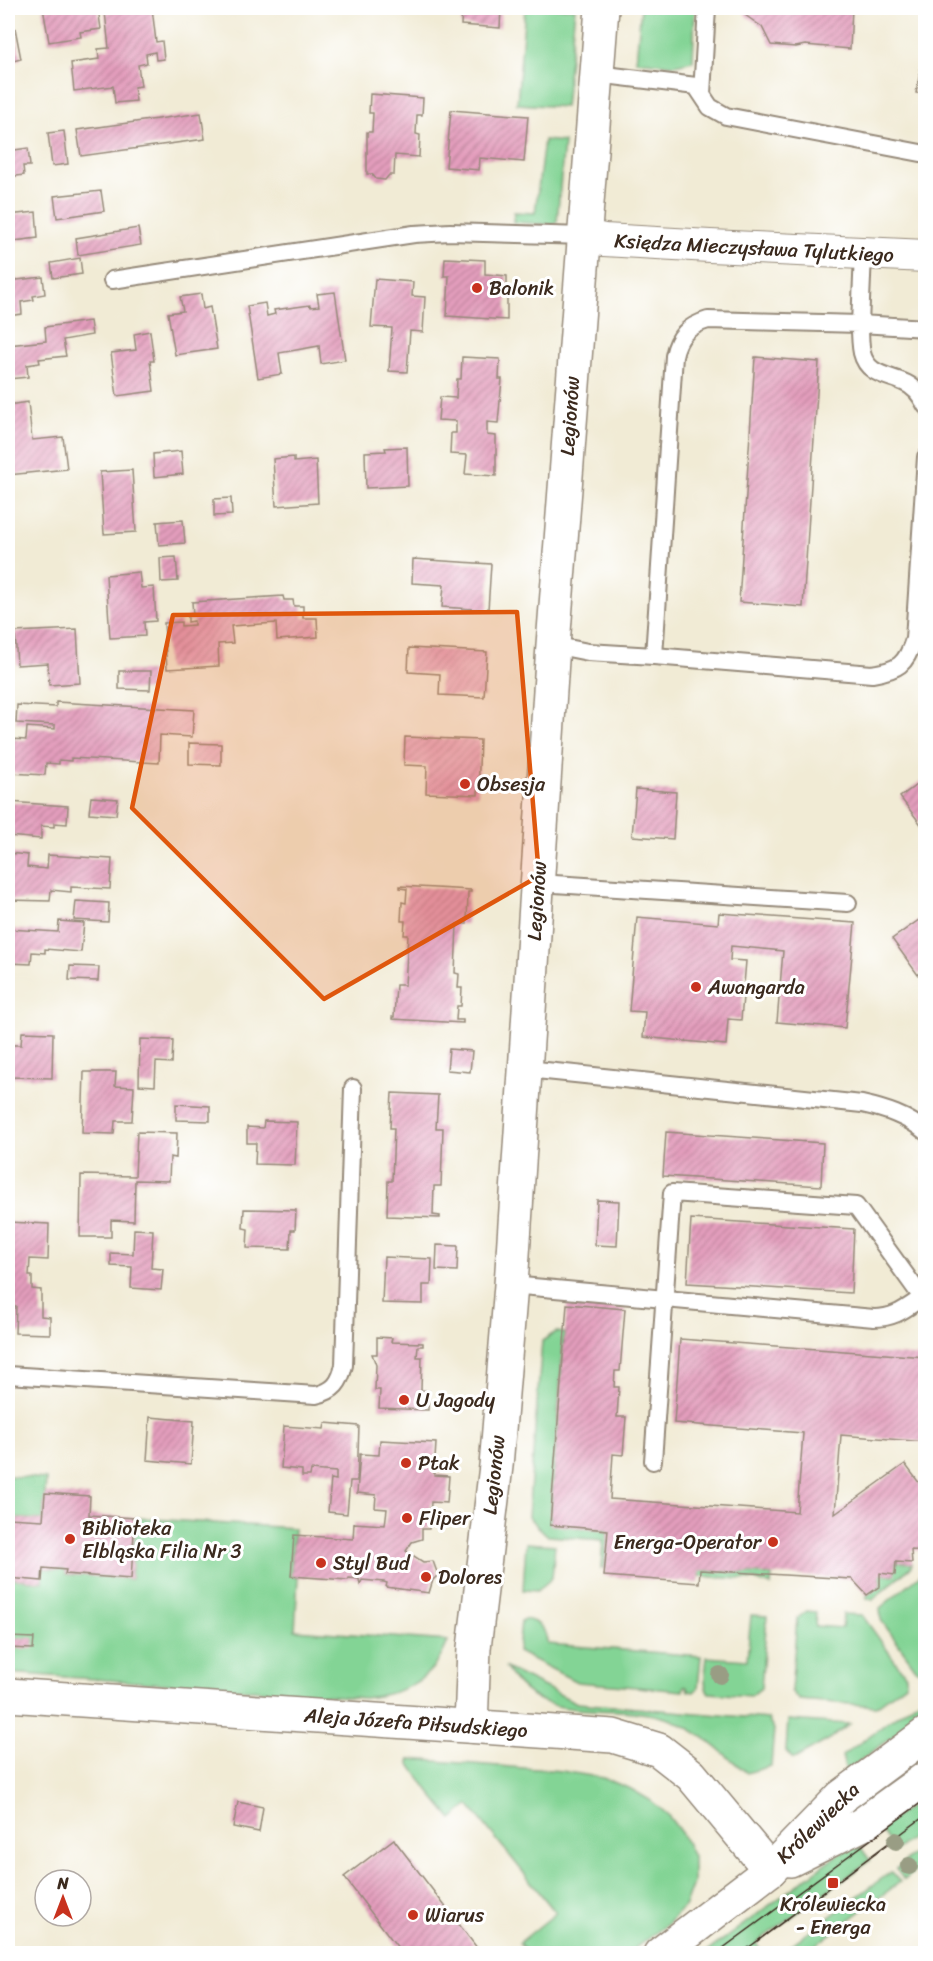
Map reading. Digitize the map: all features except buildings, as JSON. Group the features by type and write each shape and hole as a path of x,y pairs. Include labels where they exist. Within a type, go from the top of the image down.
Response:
{"street":[{"name":"Legionów","path":"471,1726 474,1648 496,1466 511,1285 527,1069 553,645 602,8"},
{"name":"Księdza Mieczysława Tylutkiego","path":"584,236 604,240 926,256"},
{"name":"Aleja Józefa Piłsudskiego","path":"8,1695 613,1736 659,1750 691,1776 770,1870"},
{"name":"Królewiecka","path":"660,1953 770,1870 841,1797 926,1734"},
{"name":"Królewiecka","path":"770,1870 861,1825 924,1781"}],"lane":[{"path":"702,94 707,8"},
{"path":"597,74 696,86 710,107 726,116 926,154"},
{"path":"112,280 414,234 450,232 584,236"},
{"path":"864,254 860,324 862,356 872,370 903,382 914,389 926,406"},
{"path":"654,657 670,392 676,345 684,332 694,324 708,320 926,328"},
{"path":"553,645 588,652 864,673 888,671 904,663 914,639 926,457"},
{"path":"539,883 848,903"},
{"path":"527,1069 862,1104 887,1110 926,1132"},
{"path":"8,1375 316,1395 327,1393 336,1387 342,1376 344,1365 353,1088"},
{"path":"511,1285 664,1299 888,1318 924,1299 856,1206 672,1193 664,1299 653,1461"}],"highlighted area":[{"path":"517,612 539,876 324,999 132,808 173,615"}],"green space":[{"path":"525,8 575,8 565,107 517,104"},
{"path":"641,8 695,8 693,61 675,65 636,61"},
{"path":"544,140 564,142 557,222 554,225 513,222 514,212 535,213"},
{"path":"556,1332 564,1333 550,1524 608,1530 605,1568 601,1568 603,1540 548,1536 528,1517 542,1341"},
{"path":"8,1476 46,1479 43,1520 8,1518"},
{"path":"136,1518 294,1528 291,1576 298,1577 295,1630 448,1641 434,1666 415,1683 392,1693 364,1698 8,1673 8,1578 42,1582 43,1568 66,1570 66,1574 131,1579"},
{"path":"526,1543 555,1545 552,1578 537,1591 523,1590"},
{"path":"896,1562 912,1563 911,1567 873,1599 867,1599 867,1595 880,1586 880,1573 894,1575"},
{"path":"700,1570 772,1575 771,1586 755,1580 700,1576"},
{"path":"925,1571 926,1669 923,1671 917,1670 881,1620 880,1608"},
{"path":"806,1611 816,1612 815,1626 842,1628 843,1614 862,1615 906,1676 906,1684 876,1706 799,1700 791,1691 797,1619"},
{"path":"751,1615 767,1616 761,1688 751,1696 709,1693 705,1681 707,1657 747,1660"},
{"path":"524,1619 541,1627 547,1644 701,1656 698,1688 694,1692 688,1691 684,1686 683,1691 577,1682 518,1652 521,1621"},
{"path":"506,1668 577,1703 768,1719 774,1729 771,1766 747,1773 701,1736 669,1719 624,1711 558,1706 538,1699 521,1687"},
{"path":"925,1695 925,1712 846,1771 842,1756"},
{"path":"788,1720 850,1724 828,1740 792,1758 786,1751"},
{"path":"925,1751 925,1765 870,1806 863,1798"},
{"path":"410,1759 562,1771 603,1778 631,1789 650,1800 667,1814 682,1834 693,1857 693,1883 685,1905 669,1923 628,1953 527,1953 519,1943 556,1913 469,1805 452,1819 409,1763"},
{"path":"925,1804 925,1828 896,1850 879,1829 911,1806"},
{"path":"856,1841 870,1860 756,1943 761,1952 704,1954"},
{"path":"925,1845 925,1864 904,1880 896,1869"},
{"path":"891,1872 900,1882 805,1953 780,1953"}],"tram line":[{"path":"715,1954 926,1799"},
{"path":"740,1954 926,1815"}],"place":[{"name":"Balonik","path":"477,288"},
{"name":"Obsesja","path":"465,784"},
{"name":"Awangarda","path":"696,987"},
{"name":"U Jagody","path":"404,1400"},
{"name":"Ptak","path":"406,1463"},
{"name":"Fliper","path":"407,1518"},
{"name":"Biblioteka Elbląska Filia Nr 3","path":"70,1539"},
{"name":"Energa-Operator","path":"773,1542"},
{"name":"Styl Bud","path":"321,1563"},
{"name":"Dolores","path":"426,1577"},
{"name":"Królewiecka - Energa","path":"833,1883"},
{"name":"Wiarus","path":"413,1915"}]}
